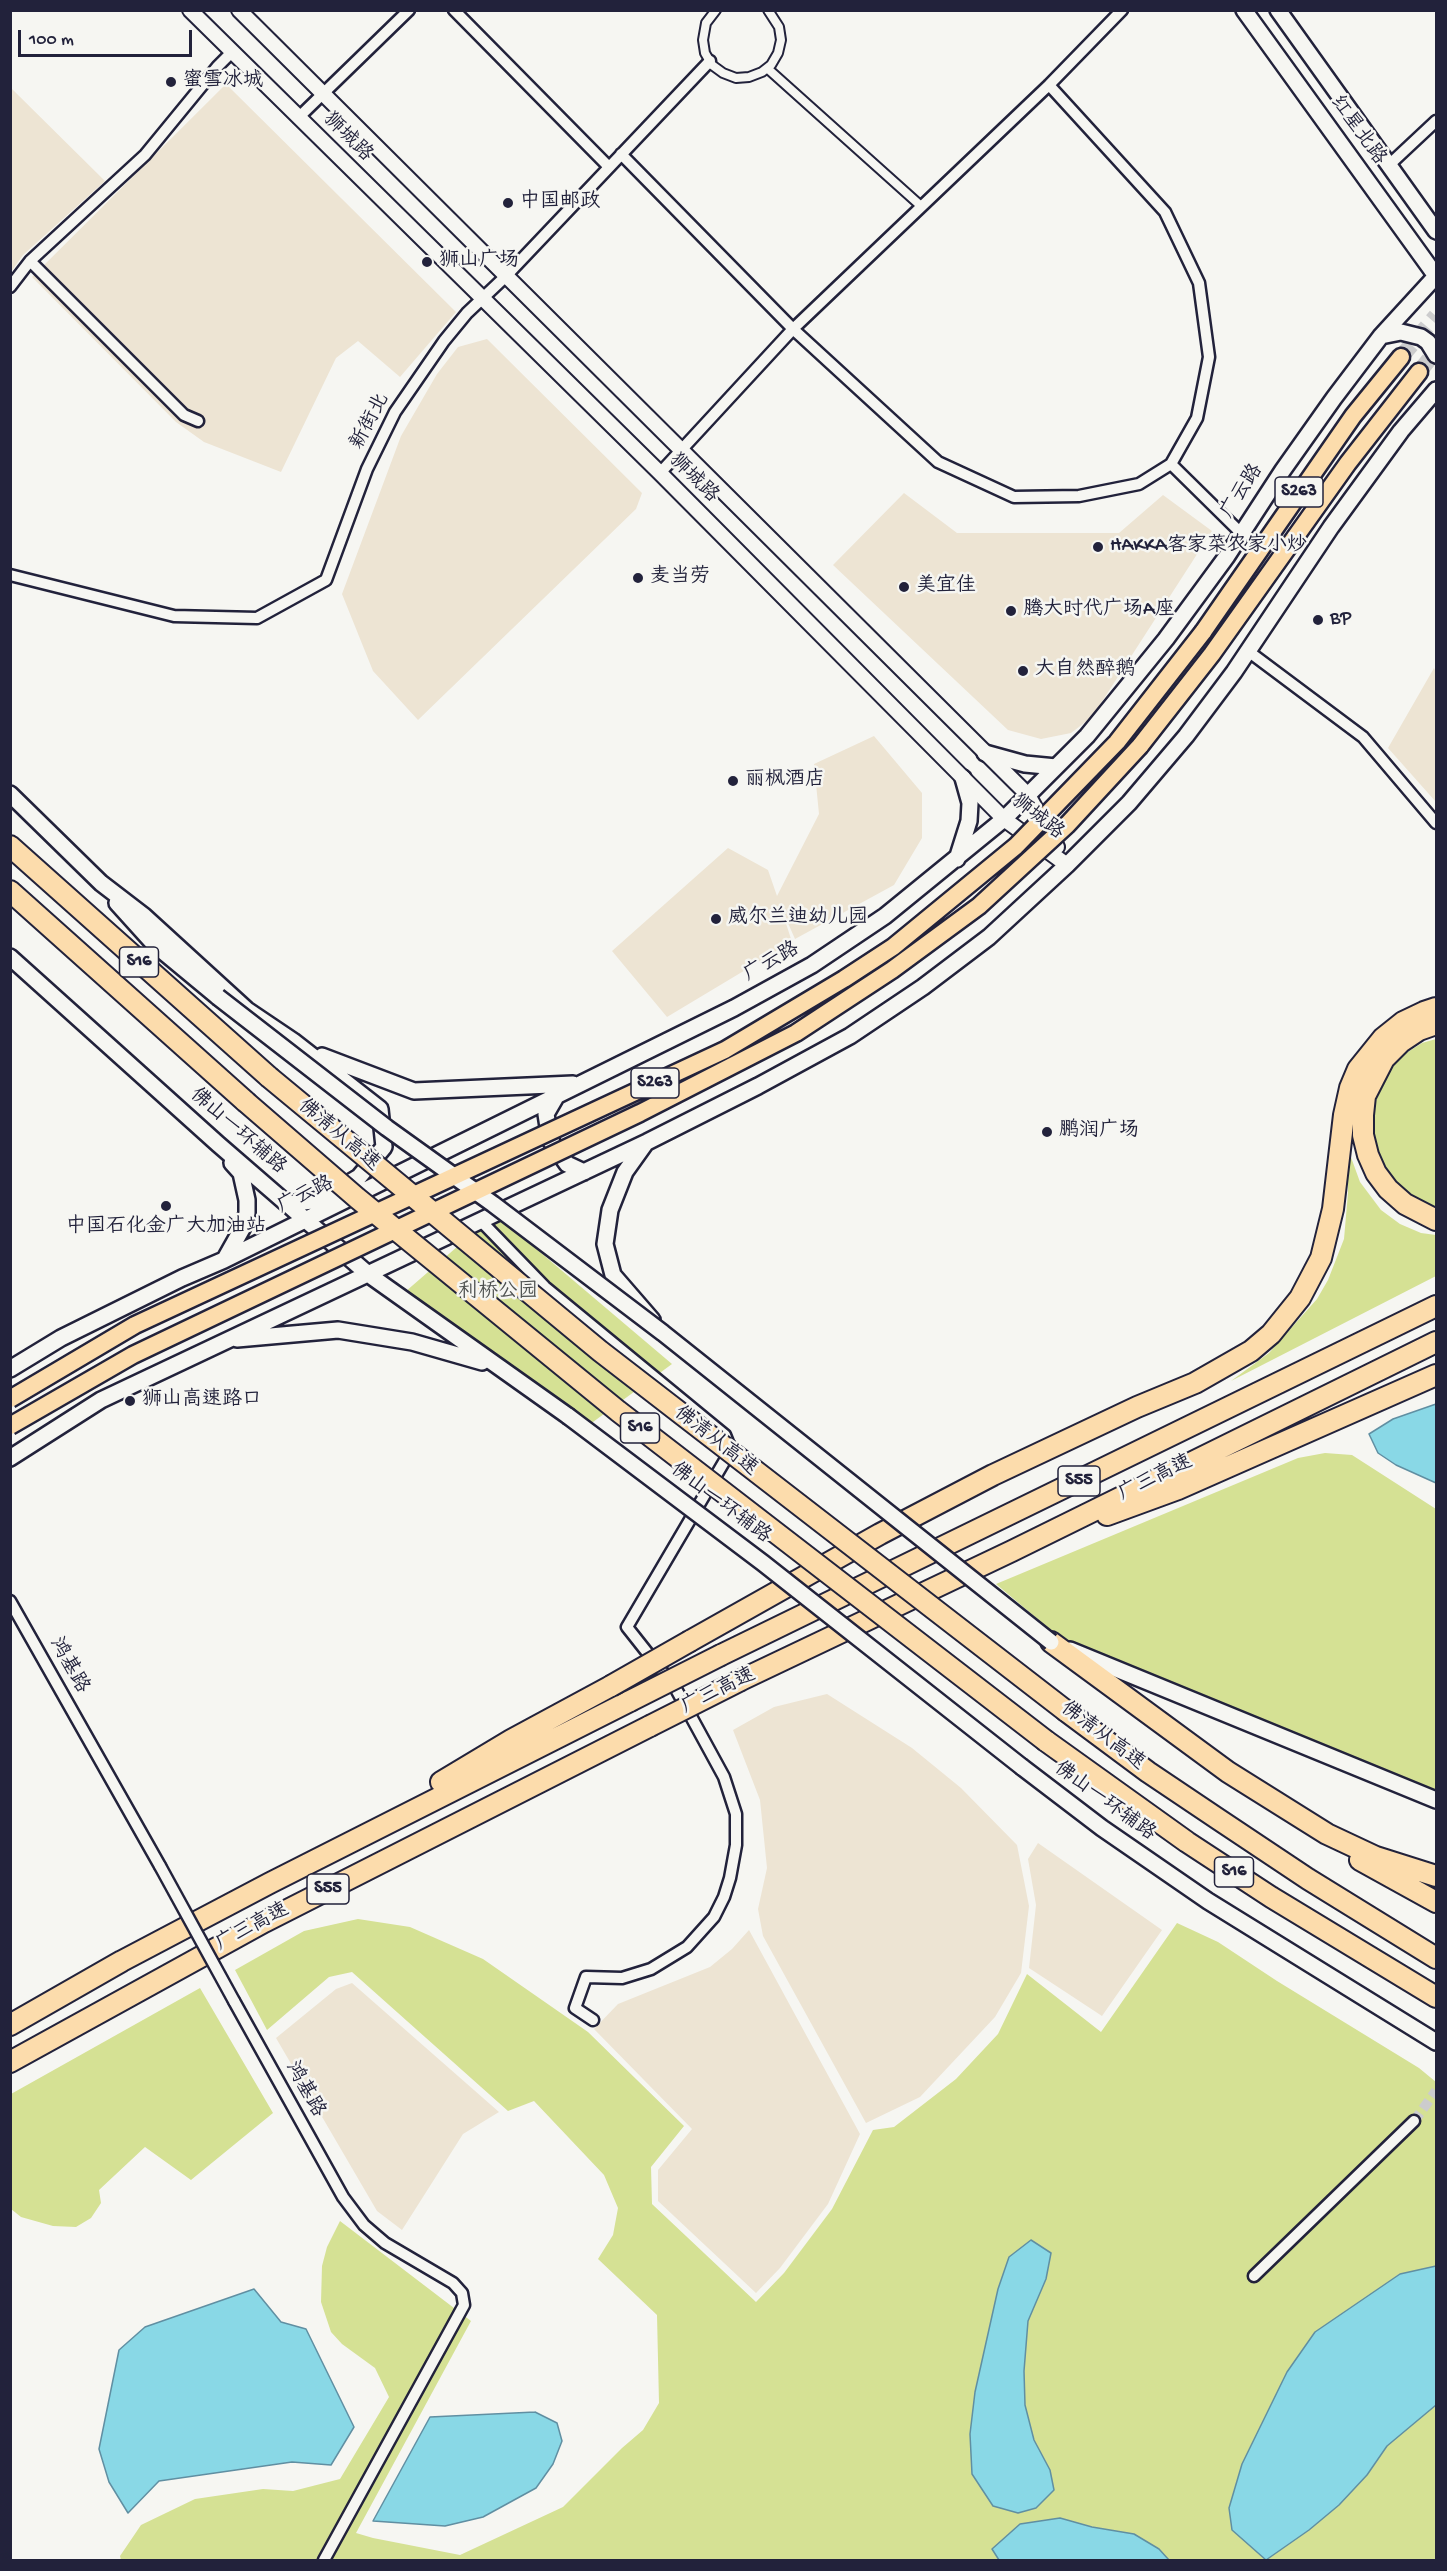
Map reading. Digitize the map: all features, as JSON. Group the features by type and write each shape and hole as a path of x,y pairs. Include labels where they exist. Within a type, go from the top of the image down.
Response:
{"highway":[{"name":"佛清从高速","path":"10,846 269,1077 525,1290 719,1445 1157,1778 1241,1835 1437,1958"},
{"name":"佛清从高速","path":"10,891 357,1198 618,1411 1046,1741 1187,1842 1271,1897 1437,1997"},
{"path":"270,1883 511,1740 880,1534 993,1475 1203,1378 1251,1351 1271,1334 1300,1298 1321,1258 1333,1209 1344,1115 1350,1088 1359,1069 1369,1053 1390,1033 1424,1012 1437,1008"},
{"path":"1437,1024 1419,1030 1401,1042 1384,1059 1365,1095 1363,1125 1368,1155 1376,1173 1388,1189 1405,1204 1437,1220"},
{"name":"广三高速","path":"10,2025 122,1961 270,1883 721,1655 1437,1306"},
{"name":"广三高速","path":"10,2062 264,1922 741,1680 1012,1551 1437,1342"},
{"path":"1012,1551 1178,1489 1437,1375"},
{"path":"1051,1642 1228,1772 1327,1834 1376,1857 1437,1876"},
{"path":"1327,1834 1349,1854 1437,1902"},
{"path":"1241,1835 1437,1944"}],"main road":[{"name":"红星北路","path":"1244,10 1437,276"},
{"name":"红星北路","path":"1278,10 1437,231"},
{"name":"广云路","path":"10,1369 61,1338 304,1221 734,1008 812,965 885,916 1004,819 1087,736 1166,639 1296,452 1381,336 1437,276"},
{"path":"1381,336 1401,332 1421,337 1428,342 1437,355"},
{"name":"S263","path":"10,1399 135,1325 725,1050 893,947 1016,846 1117,742 1203,632 1353,416 1401,357"},
{"name":"S263","path":"10,1426 133,1355 640,1113 796,1032 892,970 979,906 1067,825 1140,746 1212,654 1348,463 1419,372"},
{"name":"S263","path":"10,1458 102,1400 647,1142 850,1036 923,987 989,937 1067,865 1129,802 1186,736 1248,651 1330,527 1401,431 1434,399"},
{"path":"985,753 1024,764 1056,767"},
{"path":"957,859 969,821 970,803 963,778"},
{"path":"10,794 101,884 148,937 218,997 387,1128 493,1204 663,1333 1051,1642 1437,1800"},
{"path":"101,884 144,916 247,1010 293,1041 380,1109 384,1148 359,1177 320,1200 287,1204"},
{"name":"佛山一环辅路","path":"10,957 304,1221 368,1274 497,1368 568,1416 790,1584 1076,1809 1208,1901 1437,2042"},
{"path":"293,1041 323,1057 414,1091 585,1083"},
{"path":"557,1095 546,1114 550,1140 567,1164 584,1172"},
{"path":"647,1142 625,1172 610,1210 605,1244 614,1275 663,1333"},
{"path":"218,1144 240,1173 247,1200 243,1227 224,1260"},
{"path":"225,1340 338,1330 448,1350 497,1368"}],"street":[{"name":"狮城路","path":"190,10 660,473 1004,819 1067,865"},
{"name":"狮城路","path":"239,10 1028,795 1067,865"},
{"path":"298,118 409,10"},
{"path":"454,10 609,167"},
{"path":"714,11 706,23 703,40 705,53 723,74 736,78 749,77 767,68 778,53 781,40 779,27 768,10"},
{"path":"660,473 793,329 1049,86 1122,10"},
{"path":"10,287 30,261 145,155 232,52"},
{"name":"新街北","path":"10,575 174,616 257,618 326,580 367,469 395,412 444,341 710,61"},
{"path":"767,68 921,206"},
{"path":"621,154 793,329 938,462 1014,497 1079,496 1139,484 1171,464 1197,417 1209,357 1199,283 1165,212 1049,86"},
{"path":"1389,165 1437,121"},
{"path":"30,261 183,415 198,421"},
{"path":"1171,464 1241,533"},
{"path":"1248,651 1363,737 1437,823"},
{"path":"481,1221 545,1287 725,1435 731,1450 627,1627 676,1689 724,1777 736,1814 736,1845 730,1878 724,1898 714,1917 687,1947 651,1969 622,1978 586,1977 575,2008 593,2020"},
{"name":"鸿基路","path":"10,1601 343,2197 364,2225 385,2243 453,2283 462,2293 464,2305 324,2560"},
{"path":"1254,2276 1414,2121"}],"shaded area":[{"name":"狮山广场","path":"226,84 456,312 400,377 358,341 336,358 281,472 204,442 176,422 32,277"},
{"path":"11,88 105,181 23,255 11,272"},
{"path":"487,339 642,493 636,509 418,720 373,671 342,594 401,436 437,374 458,347"},
{"path":"904,493 957,533 1119,533 1163,495 1212,531 1092,717 1071,733 1041,739 1008,730 833,565"},
{"path":"1434,668 1436,672 1436,802 1388,748"},
{"path":"874,736 922,793 922,838 894,885 795,939 780,905 792,942 667,1017 612,951 728,848 768,870 777,896 819,814 814,764"},
{"path":"827,1694 912,1748 961,1788 1017,1845 1029,1906 1021,1973 995,2017 920,2097 866,2123 763,1936 758,1909 767,1868 760,1800 733,1730 774,1707"},
{"path":"1038,1843 1162,1930 1102,2016 1029,1968 1036,1905 1028,1859"},
{"path":"749,1930 860,2134 828,2204 780,2268 756,2293 658,2201 658,2170 692,2129 594,2029 618,2004 710,1967 732,1949"},
{"path":"352,1983 499,2112 463,2134 402,2230 377,2211 276,2038 336,1989"}],"green space":[{"path":"1436,1039 1436,1210 1405,1192 1386,1170 1373,1147 1375,1105 1380,1086 1392,1062 1422,1043"},
{"path":"1348,1149 1360,1182 1381,1210 1400,1224 1421,1233 1436,1235 1436,1276 1231,1381 1269,1353 1317,1299 1328,1280 1344,1239 1348,1193"},
{"name":"利桥公园","path":"495,1214 672,1364 578,1433 405,1292"},
{"path":"1325,1453 1352,1455 1436,1509 1436,1791 1059,1637 996,1584 1298,1458"},
{"path":"358,1919 410,1927 483,1959 588,2032 684,2126 651,2167 652,2204 756,2302 784,2273 832,2209 873,2130 894,2127 956,2079 998,2034 1027,1974 1101,2032 1177,1923 1218,1942 1419,2068 1436,2082 1436,2560 121,2560 120,2556 141,2525 195,2499 263,2489 293,2491 340,2479 389,2397 375,2368 342,2344 331,2332 321,2302 322,2266 327,2247 340,2221 471,2321 356,2533 460,2555 563,2507 643,2430 659,2403 657,2315 598,2259 613,2235 618,2208 604,2175 534,2101 508,2111 352,1972 329,1977 267,2030 235,1970 304,1931"},
{"path":"200,1988 273,2113 191,2180 145,2147 99,2190 101,2203 91,2218 76,2227 53,2226 21,2217 11,2209 11,2094"}],"water":[{"path":"1436,1404 1436,1483 1396,1465 1378,1453 1369,1434 1393,1419"},
{"path":"1031,2240 1051,2253 1046,2279 1028,2321 1024,2371 1025,2405 1034,2440 1050,2470 1054,2490 1036,2508 1018,2513 993,2506 972,2474 970,2434 975,2392 998,2289 1009,2257"},
{"path":"1436,2266 1436,2405 1387,2446 1367,2475 1339,2505 1309,2530 1266,2560 1232,2530 1229,2508 1242,2464 1287,2372 1315,2332 1400,2274"},
{"path":"254,2289 281,2322 306,2329 354,2427 331,2465 292,2462 159,2481 128,2513 109,2482 99,2449 119,2350 145,2327"},
{"path":"535,2412 557,2423 562,2441 553,2464 536,2488 483,2517 445,2526 373,2521 430,2417"},
{"path":"1060,2518 1092,2527 1134,2534 1159,2549 1169,2560 999,2560 992,2549 1020,2524"}],"tunnel":[{"path":"1401,357 1436,316"},
{"path":"1419,372 1436,351"},
{"path":"1414,2121 1436,2091"}],"place":[{"name":"蜜雪冰城","path":"171,82"},
{"name":"中国邮政","path":"508,203"},
{"name":"狮山广场","path":"427,262"},
{"name":"HAKKA客家菜农家小炒","path":"1098,547"},
{"name":"麦当劳","path":"638,578"},
{"name":"美宜佳","path":"904,587"},
{"name":"腾大时代广场A座","path":"1011,611"},
{"name":"BP","path":"1318,620"},
{"name":"大自然醉鹅","path":"1023,671"},
{"name":"丽枫酒店","path":"733,781"},
{"name":"威尔兰迪幼儿园","path":"716,919"},
{"name":"鹏润广场","path":"1047,1132"},
{"name":"中国石化金广大加油站","path":"166,1206"},
{"name":"狮山高速路口","path":"130,1401"}]}
